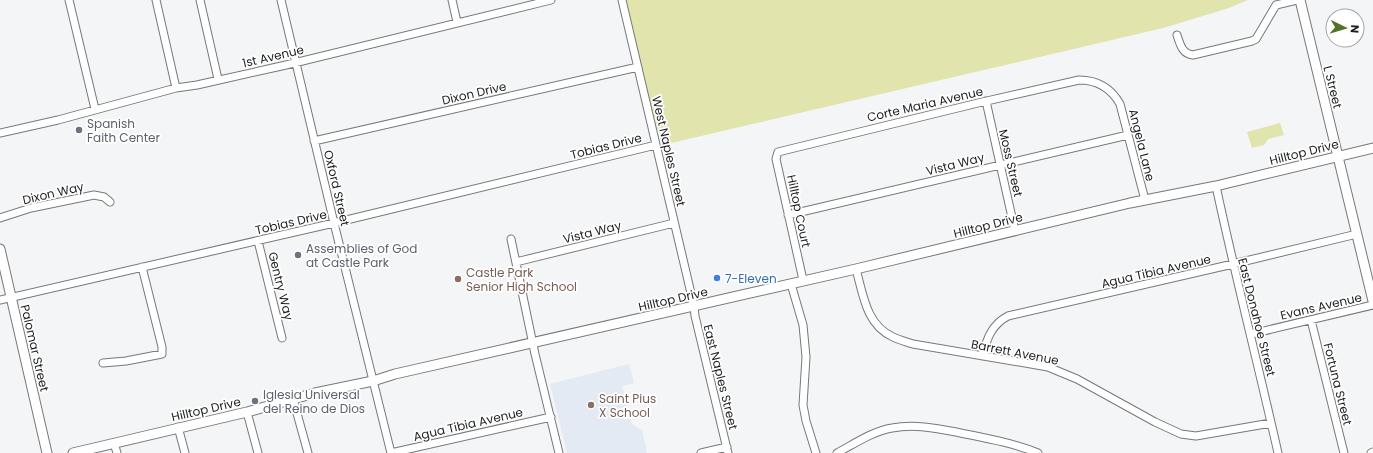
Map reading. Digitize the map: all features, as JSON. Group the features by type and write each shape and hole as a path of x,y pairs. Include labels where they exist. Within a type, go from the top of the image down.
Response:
{"main road":[{"name":"L Street","path":"1298,0 1373,301"},
{"name":"Hilltop Drive","path":"73,453 114,442 247,412 315,393 372,381 395,374 856,269 1145,200 1216,186 1373,148"},
{"name":"Palomar Street","path":"0,249 47,453"}],"street":[{"path":"69,0 95,109"},
{"path":"156,0 176,88"},
{"path":"200,0 218,79"},
{"name":"Oxford Street","path":"281,0 372,381 391,453"},
{"path":"452,0 457,22"},
{"name":"1st Avenue","path":"0,133 176,88 197,85 296,62 550,0"},
{"name":"West Naples Street","path":"622,0 694,306"},
{"path":"1177,35 1182,50 1193,55 1252,41 1256,39 1276,5 1298,0"},
{"name":"Dixon Drive","path":"314,141 638,67"},
{"name":"Angela Lane","path":"1072,82 1090,80 1100,84 1109,90 1120,104 1145,200"},
{"name":"Corte Maria Avenue","path":"783,150 986,101 1072,82"},
{"name":"Moss Street","path":"986,101 1015,231"},
{"name":"Vista Way","path":"788,216 1000,164 1128,135"},
{"name":"Tobias Drive","path":"0,300 258,240 334,224 656,145"},
{"name":"Hilltop Court","path":"783,150 778,152 776,159 803,280"},
{"name":"East Donahoe Street","path":"1216,186 1278,453"},
{"name":"Dixon Way","path":"0,218 31,208 94,195 104,197 110,202"},
{"name":"Vista Way","path":"516,262 674,222"},
{"name":"Agua Tibia Avenue","path":"982,356 987,338 992,330 999,322 1008,316 1357,234"},
{"path":"511,239 559,453"},
{"name":"Gentry Way","path":"258,240 282,338"},
{"path":"103,363 126,361 162,354 162,346 142,267"},
{"name":"Barrett Avenue","path":"856,269 866,308 876,324 892,337 913,344 1048,367 1057,370 1077,379 1155,422 1181,434 1196,436 1272,423"},
{"path":"791,284 803,326 806,357 803,405 806,421 816,453"},
{"name":"Evans Avenue","path":"1251,334 1373,305"},
{"name":"East Naples Street","path":"694,306 695,316 728,450"},
{"name":"Fortuna Street","path":"1311,320 1344,453"},
{"path":"293,399 308,453"},
{"path":"247,412 258,453"},
{"name":"Agua Tibia Avenue","path":"391,453 551,417"},
{"path":"837,453 880,431 892,428 921,426 994,439 1014,444 1038,453"},
{"path":"178,428 185,453"},
{"path":"114,442 117,453"},
{"path":"701,453 728,450"}],"shaded area":[{"name":"Saint Pius X School","path":"629,364 634,383 622,386 632,424 642,430 647,453 567,453 550,384"}],"green space":[{"path":"621,0 1248,0 1229,8 1163,28 667,144 646,112"},
{"path":"1280,123 1284,135 1268,139 1264,145 1252,148 1247,132"}],"place":[{"name":"Spanish Faith Center","path":"79,130"},
{"name":"Assemblies of God at Castle Park","path":"298,255"},
{"name":"7-Eleven","path":"717,278"},
{"name":"Castle Park Senior High School","path":"458,279"},
{"name":"Iglesia Universal del Reino de Dios","path":"255,401"},
{"name":"Saint Pius X School","path":"591,405"}]}
